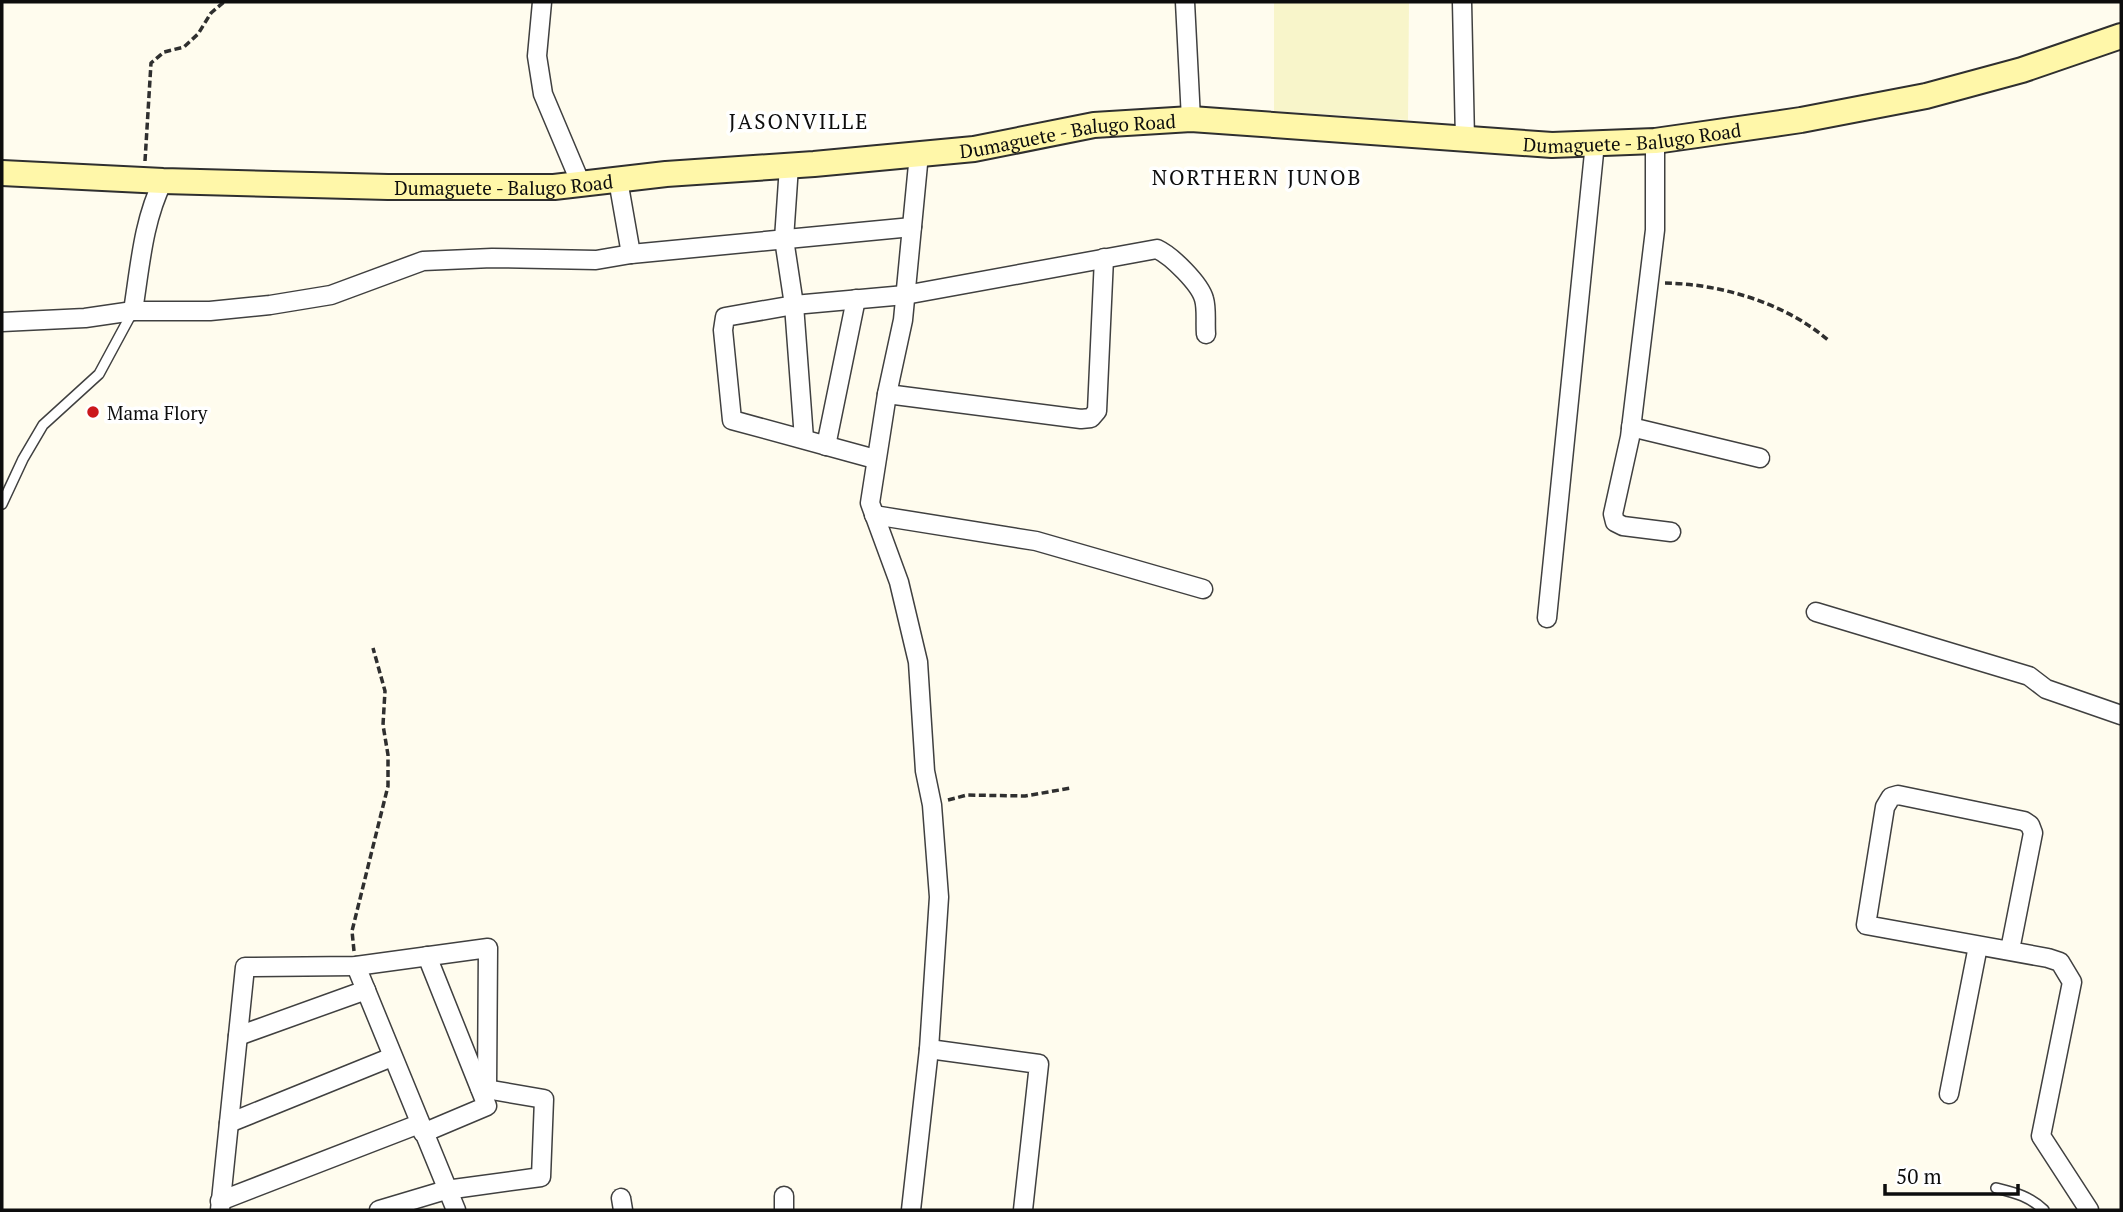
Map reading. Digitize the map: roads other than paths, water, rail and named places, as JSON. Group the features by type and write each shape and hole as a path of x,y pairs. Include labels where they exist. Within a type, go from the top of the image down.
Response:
{"street":[{"path":"542,2 537,56 544,94 581,184"},
{"path":"1185,2 1191,119"},
{"path":"1462,2 1465,140"},
{"name":"Dumaguete - Balugo Road","path":"2,173 154,181 470,188 554,187 666,174 974,149 1094,125 1191,119 1552,145 1654,141 1801,120 1926,96 2022,71 2121,36"},
{"path":"1654,141 1655,230 1631,427 1613,514 1615,522 1623,526 1671,532"},
{"path":"1547,618 1595,143"},
{"path":"911,1210 929,1049 939,897 932,805 925,771 918,662 898,582 870,503 875,459 903,320 919,154"},
{"path":"789,166 783,239 794,305 804,439"},
{"path":"618,180 631,254"},
{"path":"133,311 143,241 154,200 154,181"},
{"path":"2,322 85,318 133,311 210,311 270,305 331,295 422,261 492,258 596,260 631,254 912,227"},
{"path":"875,459 732,420 723,330 726,317 794,305 905,295 1157,249 1165,253 1199,287 1205,300 1206,334"},
{"path":"887,394 1080,419 1091,418 1097,411 1104,258"},
{"path":"826,446 856,299"},
{"path":"1631,427 1760,458"},
{"path":"874,515 1036,541 1203,589"},
{"path":"1816,612 2029,676 2046,689 2121,715"},
{"path":"2010,950 2033,832 2030,825 2024,821 1898,795 1891,797 1885,807 1866,925 2010,950 2060,962 2072,982 2041,1136 2089,1210"},
{"path":"1949,1094 1978,946"},
{"path":"488,948 484,1089 487,1106 421,1128 220,1206 245,967 356,966 427,956 488,948"},
{"path":"427,956 484,1089"},
{"path":"356,966 456,1210"},
{"path":"238,1036 366,990"},
{"path":"929,1049 1039,1064 1023,1210"},
{"path":"229,1123 393,1057"},
{"path":"379,1210 446,1190 541,1177 544,1099 484,1089"}],"lane":[{"path":"2,504 43,425 99,374 133,311"},
{"path":"1996,1188 2021,1193 2044,1210"}],"place":[{"name":"Mama Flory","path":"93,412"}],"district":[{"name":"JASONVILLE","path":"799,121"},
{"name":"NORTHERN JUNOB","path":"1257,177"}]}
